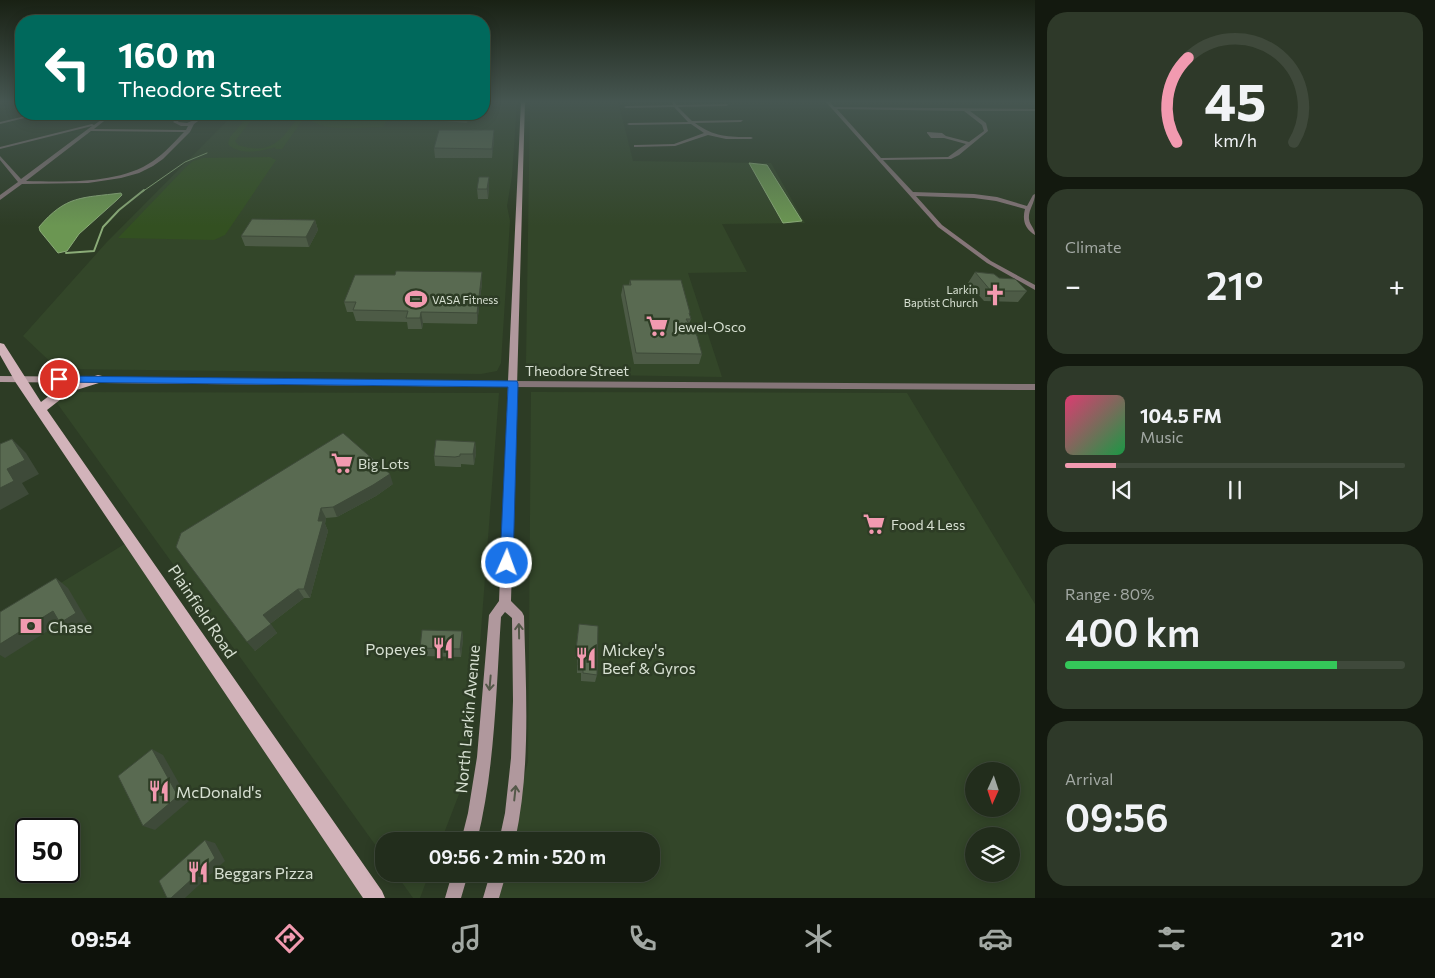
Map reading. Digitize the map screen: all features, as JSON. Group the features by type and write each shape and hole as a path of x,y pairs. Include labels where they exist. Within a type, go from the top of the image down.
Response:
{"main road":[{"name":"North Larkin Avenue","path":"471,832 477,811 484,755 495,615 505,604 522,143"},
{"name":"Plainfield Road","path":"1,349 20,380 41,408 374,898"},
{"name":"Theodore Street","path":"0,379 513,384"},
{"path":"41,408 66,389 98,379"},
{"path":"505,604 518,616 520,753 512,821 509,832"},
{"path":"453,898 458,882"},
{"path":"491,898 496,882"}],"street":[{"path":"0,148 21,143"},
{"path":"0,198 72,143"},
{"path":"27,178 113,177 147,167 176,143"},
{"path":"636,146 675,145 681,143"},
{"path":"865,143 940,226 988,262 1035,288"},
{"path":"966,143 970,144"},
{"path":"880,159 949,158 970,144"},
{"path":"0,157 21,182 68,184 79,178"},
{"path":"913,194 974,196 997,199 1028,208"},
{"path":"1035,196 1028,208 1025,220 1035,233"},
{"name":"Theodore Street","path":"513,384 1035,387"}],"shaded area":[{"path":"205,143 514,143 512,176 507,206 510,221 501,363 497,371 481,374 58,369 23,336 106,243"},
{"path":"236,143 250,148 260,148 268,147 275,143 286,143 282,149 275,149 276,147 258,151 238,150 228,144"},
{"path":"529,143 628,143 633,161 771,163 805,223 722,224 747,272 688,273 722,377 542,374 530,370 526,364"},
{"path":"270,157 276,160 225,235 214,240 118,238 185,168 193,161 203,158"},
{"path":"749,163 767,165 802,221 783,223"},
{"path":"121,193 122,195 117,200 79,234 67,251 58,253 40,231 39,227 67,203 85,198"},
{"path":"49,392 499,393 471,763 444,832 375,832 375,845"},
{"path":"531,392 907,393 1035,604 1035,898 493,898 497,882 660,882 660,832 509,832 528,762"},
{"path":"128,542 366,898 0,898 0,620"},
{"path":"402,882 426,882 420,898 413,898"}],"building":[{"path":"435,143 493,143 492,149 434,148"},
{"path":"479,177 489,177 487,189 477,189"},
{"path":"252,219 315,220 306,237 241,236"},
{"name":"VASA Fitness","path":"396,271 482,272 477,313 421,312 420,318 406,318 408,311 353,310 356,302 344,302 355,275 395,275"},
{"path":"975,272 994,274 999,278 1015,279 1027,291 991,291"},
{"name":"Jewel-Osco","path":"630,280 681,280 691,319 686,319 697,336 702,354 636,353 623,285 631,285"},
{"path":"343,433 390,474 333,507 321,508 318,521 323,521 304,589 298,589 263,615 271,624 247,642 176,547 181,533"},
{"path":"12,439 25,460 7,469 14,481 0,488 0,444"},
{"path":"436,440 475,442 473,454 460,454 460,456 455,457 434,456"},
{"path":"56,578 76,613 60,623 53,611 0,644 0,612"},
{"name":"Mickey's Beef & Gyros","path":"579,624 598,626 597,675 583,673 583,665 578,665 579,650 576,650"},
{"path":"422,630 462,631 460,649 420,648"},
{"name":"McDonald's","path":"152,749 178,796 143,826 118,776"},
{"path":"205,840 215,858 171,898 167,898 159,881"}],"waterway":[{"path":"142,192 185,162 207,153"},
{"path":"66,253 94,251 103,227 119,210 144,190"}],"place":[{"name":"Larkin Baptist Church","path":"995,295"},
{"name":"VASA Fitness","path":"416,299"},
{"name":"Jewel-Osco","path":"657,326"},
{"name":"Big Lots","path":"342,463"},
{"name":"Food 4 Less","path":"874,524"},
{"name":"Chase","path":"31,626"},
{"name":"Popeyes","path":"443,648"},
{"name":"Mickey's Beef & Gyros","path":"586,658"},
{"name":"McDonald's","path":"159,791"},
{"name":"Beggars Pizza","path":"198,872"}],"route":[{"path":"59,379 513,384 507,563"}]}
